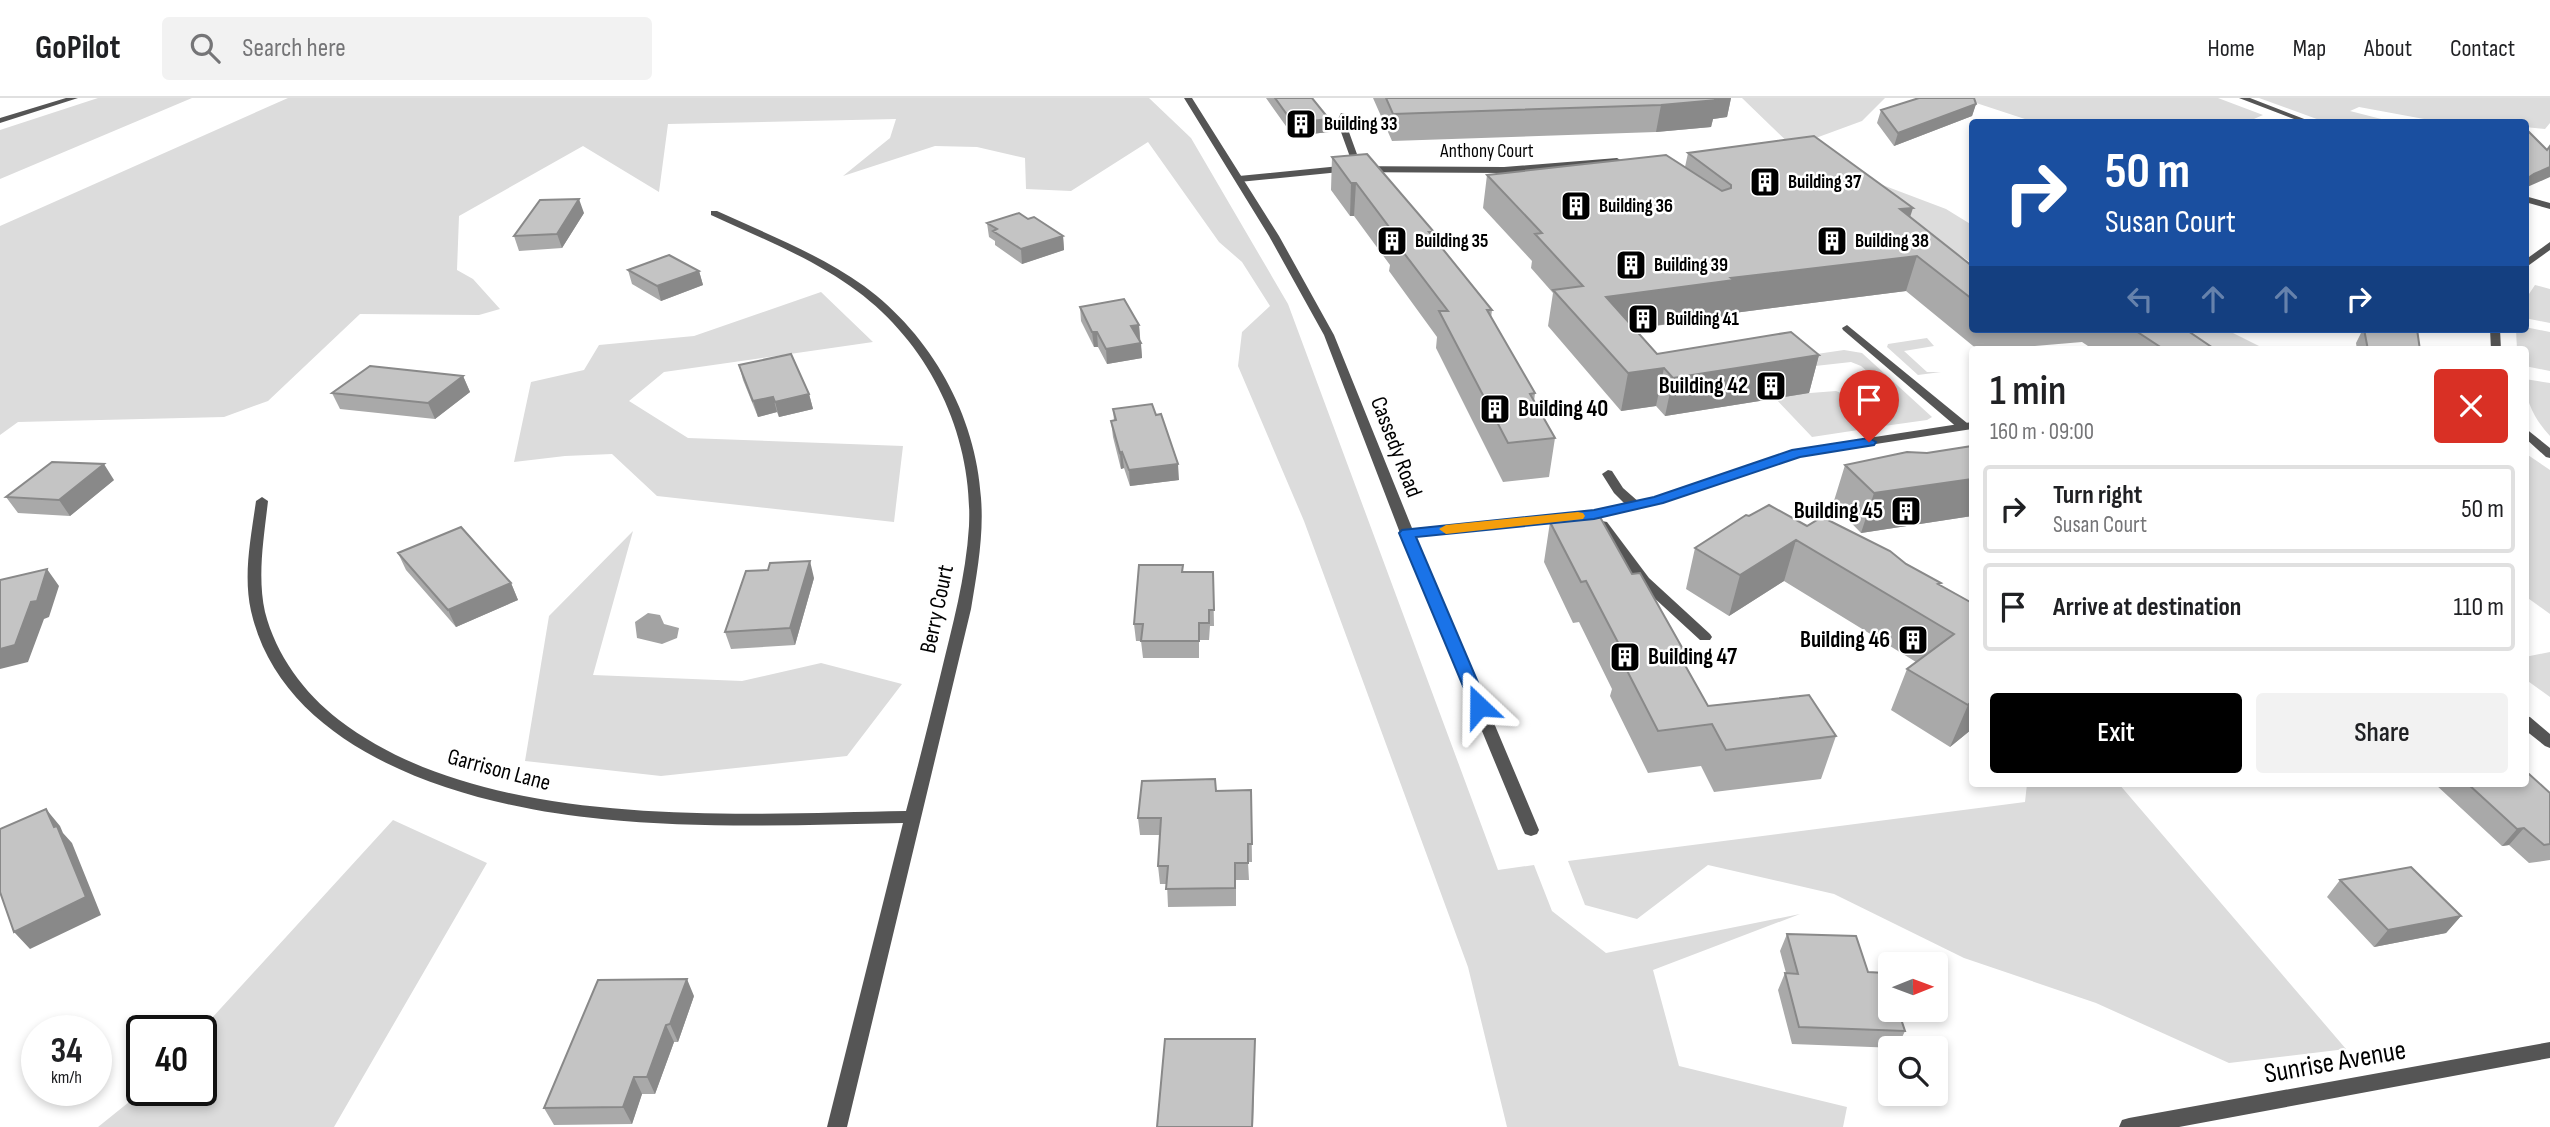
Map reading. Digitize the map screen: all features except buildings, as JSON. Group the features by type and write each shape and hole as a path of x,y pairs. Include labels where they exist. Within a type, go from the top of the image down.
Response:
{"street":[{"path":"0,121 74,98"},
{"name":"Cassedy Road","path":"1188,98 1240,179 1329,335 1407,533 1531,830"},
{"path":"2243,98 2300,119"},
{"path":"1344,115 1341,121 1358,168"},
{"name":"Anthony Court","path":"1240,179 1358,168 1504,170 1617,161 1637,169"},
{"path":"2529,200 2550,206"},
{"name":"Berry Court","path":"714,213 814,261 862,290 882,306 916,344 933,368 955,410 972,470 975,495 972,560 964,609 837,1127"},
{"path":"2529,262 2550,244"},
{"path":"1847,328 1968,426"},
{"path":"1407,533 1594,515 1634,506 1797,453 1968,426"},
{"path":"2529,435 2550,454"},
{"path":"1608,474 1618,490 1634,506"},
{"name":"Garrison Lane","path":"261,501 255,582 259,615 272,649 303,698 316,711 355,740 380,753 478,792 573,811 665,818 914,817"},
{"path":"1594,515 1644,581 1705,637"},
{"path":"2529,724 2550,742"},
{"name":"Sunrise Avenue","path":"2129,1127 2550,1051"}],"shaded area":[{"path":"98,98 192,98 0,179 0,130"},
{"path":"288,98 1149,98 1191,138 1288,304 1498,870 1534,865 1552,911 1606,953 1800,914 1653,970 1679,1066 1847,1107 1843,1127 1507,1127 1468,967 1304,521 1238,366 1242,332 1270,306 1242,262 1219,242 1148,142 1071,191 1026,189 1025,158 977,147 935,146 843,176 890,138 896,119 668,124 659,192 583,146 459,216 457,270 473,279 500,309 479,315 360,314 268,401 224,417 18,422 0,435 0,226"},
{"path":"1742,98 1885,98 1862,121 1813,139 1864,178 1946,209 1969,223 1969,261 1799,153"},
{"path":"1961,98 2218,98 2263,115 2254,119 2025,119"},
{"path":"2259,98 2550,98 2550,123 2545,129 2529,127 2529,119 2424,119 2359,107 2350,111 2381,119 2317,119"},
{"path":"2535,285 2550,289 2550,323 2529,319 2529,294"},
{"path":"821,292 873,342 664,372 629,401 688,438 903,446 894,522 657,496 612,454 514,462 531,382 584,370 599,345 694,336"},
{"path":"2529,328 2550,332 2550,371 2529,367 2529,346 2517,346 2516,333 2529,333"},
{"path":"2182,333 2233,333 2259,346 2204,346"},
{"path":"1927,338 1934,346 1904,351 1927,372 1941,372 1918,375 1887,347 1888,344"},
{"path":"1844,350 1862,353 1932,417 1884,426 1848,394 1877,386 1877,380 1861,366 1851,362 1806,367 1796,357"},
{"path":"2529,380 2550,383 2550,436 2529,401"},
{"path":"1836,391 1844,394 1878,427 1812,437 1773,396"},
{"path":"2529,456 2550,470 2550,614 2529,599"},
{"path":"633,531 593,675 742,681 821,663 902,684 847,756 661,776 525,761 549,616"},
{"path":"648,613 660,615 664,624 679,628 677,638 662,644 637,638 635,622"},
{"path":"2550,652 2550,697 2529,682 2529,656"},
{"path":"2027,787 2122,787 2346,1049 2229,1063 2096,1003 1964,958 1834,894 1708,865 1637,919 1585,905 1568,861 2025,802"},
{"path":"393,820 487,863 334,1127 98,1127 126,1104 217,1106 217,1015 215,1015"}],"slow traffic":[{"path":"1446,529 1578,516"}],"place":[{"name":"Building 33","path":"1301,124"},
{"name":"Building 37","path":"1765,182"},
{"name":"Building 36","path":"1576,206"},
{"name":"Building 35","path":"1392,241"},
{"name":"Building 38","path":"1832,241"},
{"name":"Building 39","path":"1631,265"},
{"name":"Building 41","path":"1643,319"},
{"name":"Building 42","path":"1771,386"},
{"name":"Building 40","path":"1495,409"},
{"name":"Building 45","path":"1906,511"},
{"name":"Building 46","path":"1913,640"},
{"name":"Building 47","path":"1625,657"}],"route":[{"path":"1479,706 1407,533 1594,515 1658,500 1797,453 1869,442"}]}
